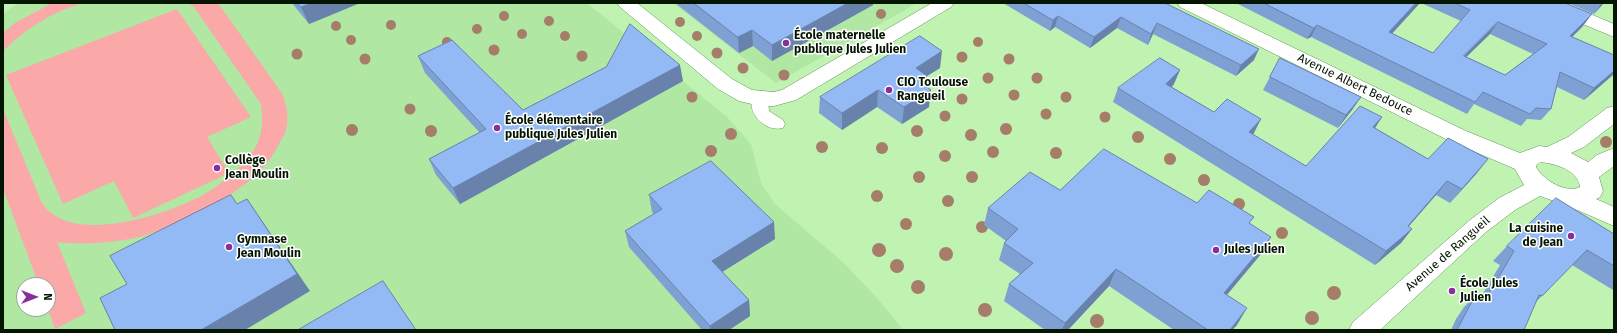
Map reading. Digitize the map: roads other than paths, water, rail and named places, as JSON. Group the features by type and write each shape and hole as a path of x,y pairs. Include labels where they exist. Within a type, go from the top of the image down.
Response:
{"street":[{"path":"626,3 725,84 746,96 760,99 774,98 790,94 945,3"},
{"name":"Avenue Albert Bedouce","path":"1186,3 1458,136 1524,164"},
{"path":"1548,3 1614,31"},
{"path":"1614,113 1576,142 1549,154 1532,156 1526,159 1524,164 1530,178 1541,186 1557,194 1584,188 1614,203"},
{"path":"1549,154 1570,162 1580,168 1584,188 1614,217"},
{"path":"1584,188 1605,161 1614,156"},
{"name":"Avenue de Rangueil","path":"1362,330 1478,226 1507,204 1541,186"}],"lane":[{"path":"760,99 761,114 777,124"}],"place":[{"name":"École maternelle publique Jules Julien","path":"786,43"},
{"name":"CIO Toulouse Rangueil","path":"889,90"},
{"name":"École élémentaire publique Jules Julien","path":"497,128"},
{"name":"Collège Jean Moulin","path":"217,168"},
{"name":"La cuisine de Jean","path":"1571,236"},
{"name":"Gymnase Jean Moulin","path":"229,247"},
{"name":"Jules Julien","path":"1216,250"},
{"name":"École Jules Julien","path":"1452,291"}]}
